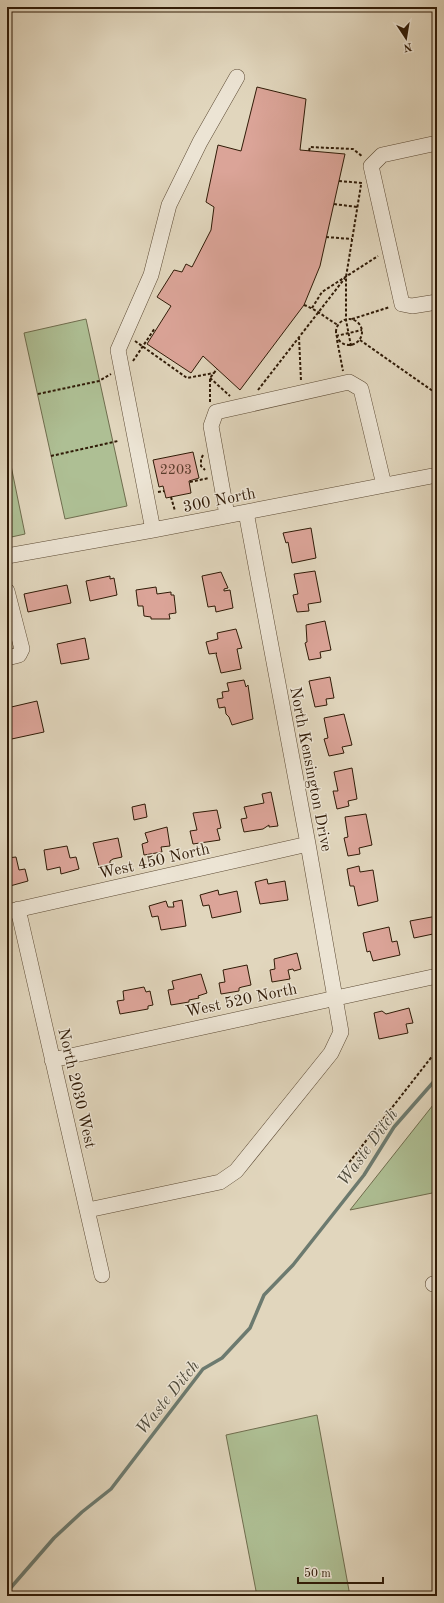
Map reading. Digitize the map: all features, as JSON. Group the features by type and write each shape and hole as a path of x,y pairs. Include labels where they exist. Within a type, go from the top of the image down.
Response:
{"street":[{"path":"153,530 118,350 151,275 169,205 200,142 237,77"},
{"path":"437,143 382,155 371,166 402,304 412,306 437,302"},
{"path":"227,515 212,426 216,412 349,382 362,389 384,485"},
{"name":"300 North","path":"7,556 153,530 437,475"},
{"name":"North Kensington Drive","path":"88,1210 220,1182 236,1171 332,1053 341,1032 308,844 246,512"},
{"path":"7,591 22,649 19,655 7,658"},
{"name":"West 450 North","path":"12,910 308,844"},
{"name":"North 2030 West","path":"12,910 52,1060 102,1275"},
{"name":"West 520 North","path":"52,1060 335,997 437,976"}],"path":[{"path":"309,151 310,147 353,149 361,154 366,161"},
{"path":"352,346 346,320 346,277 363,177"},
{"path":"339,181 362,183"},
{"path":"334,204 357,207"},
{"path":"326,237 352,239"},
{"path":"312,308 322,292 381,254"},
{"path":"253,396 346,277"},
{"path":"304,305 312,308 317,313 338,325"},
{"path":"338,325 346,320 392,306"},
{"path":"337,337 343,344 352,346 360,340 362,330 357,322 351,319"},
{"path":"338,325 337,337 344,375"},
{"path":"130,365 155,328"},
{"path":"337,337 362,330"},
{"path":"125,334 187,378 214,373"},
{"path":"299,337 301,382"},
{"path":"360,340 437,394"},
{"path":"210,406 210,378 217,369"},
{"path":"38,394 99,381 113,373"},
{"path":"210,378 233,398"},
{"path":"51,456 118,441"},
{"path":"190,482 214,477"},
{"path":"171,497 174,511"},
{"path":"337,1178 437,1050"}],"green space":[{"path":"86,319 127,506 65,519 24,333"},
{"path":"7,446 25,534 7,538"},
{"path":"437,1100 437,1192 350,1210"},
{"path":"317,1415 350,1596 257,1596 226,1435"}],"building":[{"path":"257,87 306,99 300,150 345,154 320,266 304,305 240,390 203,356 191,373 147,344 171,306 157,297 174,270 182,272 186,264 192,267 211,230 214,207 206,202 218,145 241,151"},
{"path":"193,452 199,478 189,481 191,493 166,498 163,486 159,487 153,460"},
{"path":"311,528 316,558 292,563 288,542 286,543 283,533"},
{"path":"315,571 321,602 308,604 309,611 297,612 293,595 298,594 294,574"},
{"path":"221,572 228,588 224,589 224,591 230,590 233,608 216,612 215,606 208,607 202,576"},
{"path":"110,576 110,579 114,578 117,595 90,601 86,581"},
{"path":"67,585 71,603 28,612 24,594"},
{"path":"156,587 157,594 171,592 171,595 174,595 176,613 169,614 170,619 151,619 151,617 144,616 143,606 138,606 136,590"},
{"path":"325,621 331,650 320,652 321,658 309,660 305,643 307,642 306,625"},
{"path":"236,629 242,648 237,649 241,669 221,673 217,653 209,654 206,642 218,639 217,633"},
{"path":"85,638 89,659 61,664 57,644"},
{"path":"330,677 334,698 326,699 327,705 315,707 309,681"},
{"path":"244,680 246,687 248,685 253,719 232,725 226,714 225,707 219,708 217,699 223,698 222,692 229,691 227,683"},
{"path":"37,701 44,732 7,740 7,708"},
{"path":"344,714 352,745 342,747 344,753 329,756 324,739 328,738 324,718"},
{"path":"352,768 357,799 348,801 349,806 337,809 333,791 338,791 334,772"},
{"path":"271,792 278,826 269,827 269,825 263,829 244,832 241,819 247,818 244,807 264,803 262,794"},
{"path":"145,804 147,817 134,820 132,807"},
{"path":"217,810 221,828 217,829 220,840 193,844 190,831 197,830 193,813"},
{"path":"366,814 372,845 359,848 360,854 348,856 344,838 348,837 345,817"},
{"path":"167,827 170,846 161,847 162,852 144,855 142,844 148,842 145,833"},
{"path":"118,838 122,857 113,859 110,861 110,864 99,866 93,843"},
{"path":"67,846 70,858 76,857 79,869 61,874 60,867 47,870 44,850"},
{"path":"16,857 19,870 25,869 28,881 10,886 9,880 7,881 7,858"},
{"path":"359,866 360,872 373,870 378,901 358,906 354,886 350,886 347,869"},
{"path":"267,879 268,884 285,881 288,900 260,904 255,882"},
{"path":"218,890 219,895 237,891 241,912 212,918 209,905 203,906 200,895"},
{"path":"182,900 186,926 161,930 158,916 152,917 149,906 166,901 168,907 174,907 173,902"},
{"path":"437,916 437,939 434,939 433,934 414,938 410,921"},
{"path":"389,927 392,942 397,941 400,955 373,961 370,951 367,952 363,933"},
{"path":"297,953 301,969 294,971 293,969 288,970 290,979 272,982 270,970 275,969 274,959"},
{"path":"247,965 251,985 239,988 239,991 221,994 219,983 225,982 223,970"},
{"path":"201,974 207,993 198,996 199,998 189,1000 189,1002 171,1005 168,990 174,989 172,981"},
{"path":"144,987 146,992 150,991 153,1005 148,1006 148,1009 120,1014 117,1001 124,1000 123,991"},
{"path":"409,1008 413,1023 406,1024 408,1033 379,1039 374,1013 382,1011 386,1014"}],"waterway":[{"name":"Waste Ditch","path":"7,1592 54,1538 82,1512 111,1489 203,1369 222,1358 250,1328 264,1295 293,1265 364,1175 394,1127 437,1078"}]}
